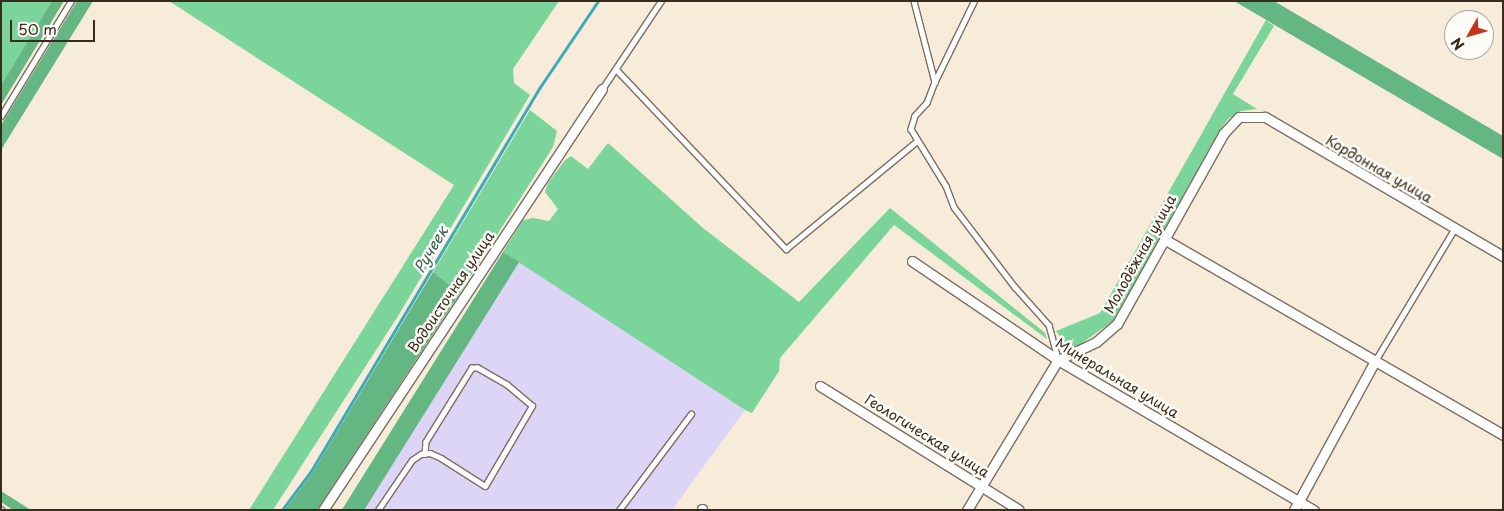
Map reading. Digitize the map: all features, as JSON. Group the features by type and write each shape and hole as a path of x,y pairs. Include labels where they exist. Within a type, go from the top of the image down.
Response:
{"street":[{"name":"Водоисточная улица","path":"326,509 602,89"},
{"name":"Кордонная улица","path":"1239,117 1265,117 1503,256"},
{"name":"Молодёжная улица","path":"1058,360 1096,342 1117,324 1223,134 1239,117"},
{"path":"1164,239 1503,435"},
{"name":"Минеральная улица","path":"912,261 1058,360 1297,506 1314,510"},
{"path":"967,510 980,485 1058,360"},
{"path":"1297,506 1375,361"},
{"name":"Геологическая улица","path":"820,386 1019,510"}],"lane":[{"path":"1,116 71,1"},
{"path":"602,89 661,1"},
{"path":"914,1 934,82"},
{"path":"974,1 934,82 927,103 915,116 911,129 916,141 946,186 959,214 1049,325 1058,360"},
{"path":"616,68 786,249 916,141"},
{"path":"1375,361 1455,228"},
{"path":"378,510 412,460 425,454 441,458 485,486 532,406 507,385 478,368 472,368 426,442 425,454"},
{"path":"618,510 691,414"}],"shaded area":[{"path":"519,262 745,410 672,510 354,510"}],"green space":[{"path":"1,1 52,1 1,85"},
{"path":"52,1 64,1 1,105 1,85"},
{"path":"77,1 93,1 1,150 1,125"},
{"path":"169,1 559,1 513,69 514,83 530,95 398,316 273,510 249,510 454,185"},
{"path":"1234,1 1274,1 1503,136 1503,159"},
{"path":"1266,20 1274,26 1233,94 1257,109 1241,111 1228,119 1218,133 1113,321 1075,348 1065,344 1056,331 1100,313"},
{"path":"530,110 557,131 553,147 460,293 433,272"},
{"path":"608,143 703,228 799,302 890,208 1045,333 1047,339 894,225 780,358 779,371 752,413 745,410 503,252 523,220 533,218 549,221 558,209 545,192 548,183 565,160 571,156 588,169"},
{"path":"503,252 519,262 364,510 342,510"},
{"path":"433,272 460,293 317,510 285,510 313,472"},
{"path":"1,491 31,510 13,510 1,502"}],"waterway":[{"name":"Ручеек","path":"282,510 311,471 540,87 598,1"}]}
